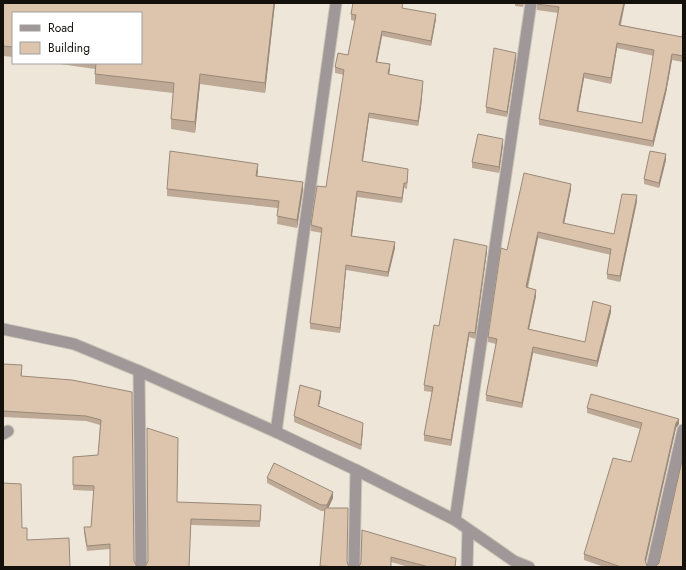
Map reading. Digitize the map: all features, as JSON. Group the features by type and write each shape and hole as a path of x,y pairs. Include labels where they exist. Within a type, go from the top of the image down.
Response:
{"street":[{"path":"276,432 336,3"},
{"path":"455,520 531,3"},
{"path":"3,329 74,344 139,371 276,432 455,520 514,561 529,567"},
{"path":"139,371 141,567"},
{"path":"652,567 683,430"},
{"path":"354,567 356,470"},
{"path":"467,567 468,530"}],"building":[{"path":"3,3 274,3 265,83 200,74 195,122 171,119 174,83 95,74 96,64 142,64 142,12 12,12 12,47 3,46"},
{"path":"353,3 403,3 402,8 436,14 431,41 382,31 376,62 390,64 388,74 423,81 421,101 418,121 369,113 362,161 408,169 407,183 404,183 402,198 357,191 351,236 395,242 388,272 346,265 340,328 310,323 322,228 311,225 317,186 326,187 344,70 335,67 338,53 348,55 356,15 351,14"},
{"path":"624,3 619,25 682,37 683,29 683,56 672,54 666,88 653,141 539,119 559,7 537,4","holes":["617,43 654,50 642,123 577,111 584,73 611,78"]},
{"path":"494,48 516,53 507,112 486,107"},
{"path":"478,134 503,139 499,167 472,162"},
{"path":"170,151 258,164 256,176 303,182 297,220 277,216 279,201 167,189"},
{"path":"650,151 666,154 659,183 644,179"},
{"path":"524,173 571,184 563,223 614,234 622,194 637,195 620,276 607,274 611,249 538,232 526,287 536,290 528,329 585,342 593,301 611,306 597,361 533,347 522,403 486,395 497,339 488,337 501,248 507,250"},
{"path":"454,239 487,246 475,333 469,332 451,440 424,435 433,387 424,385 434,325 439,326"},
{"path":"3,364 22,365 21,376 72,380 132,392 134,561 137,567 110,567 110,544 87,546 84,527 91,527 94,486 73,485 73,457 98,455 101,420 86,416 3,411"},
{"path":"300,385 321,391 318,406 363,423 361,445 294,416"},
{"path":"591,394 679,419 676,423 645,560 647,566 650,567 621,567 584,554 613,458 631,462 642,423 587,408"},
{"path":"147,428 178,438 177,502 261,505 260,521 191,519 189,567 145,567 148,561"},
{"path":"683,456 683,567 655,567 659,563"},
{"path":"274,463 333,492 327,505 321,505 267,478"},
{"path":"3,483 21,484 22,528 27,528 27,540 69,538 70,567 3,567"},
{"path":"325,508 348,508 347,561 348,565 351,567 320,566"},
{"path":"362,530 456,558 455,567 429,567 391,557 391,567 357,567 361,562"}]}
